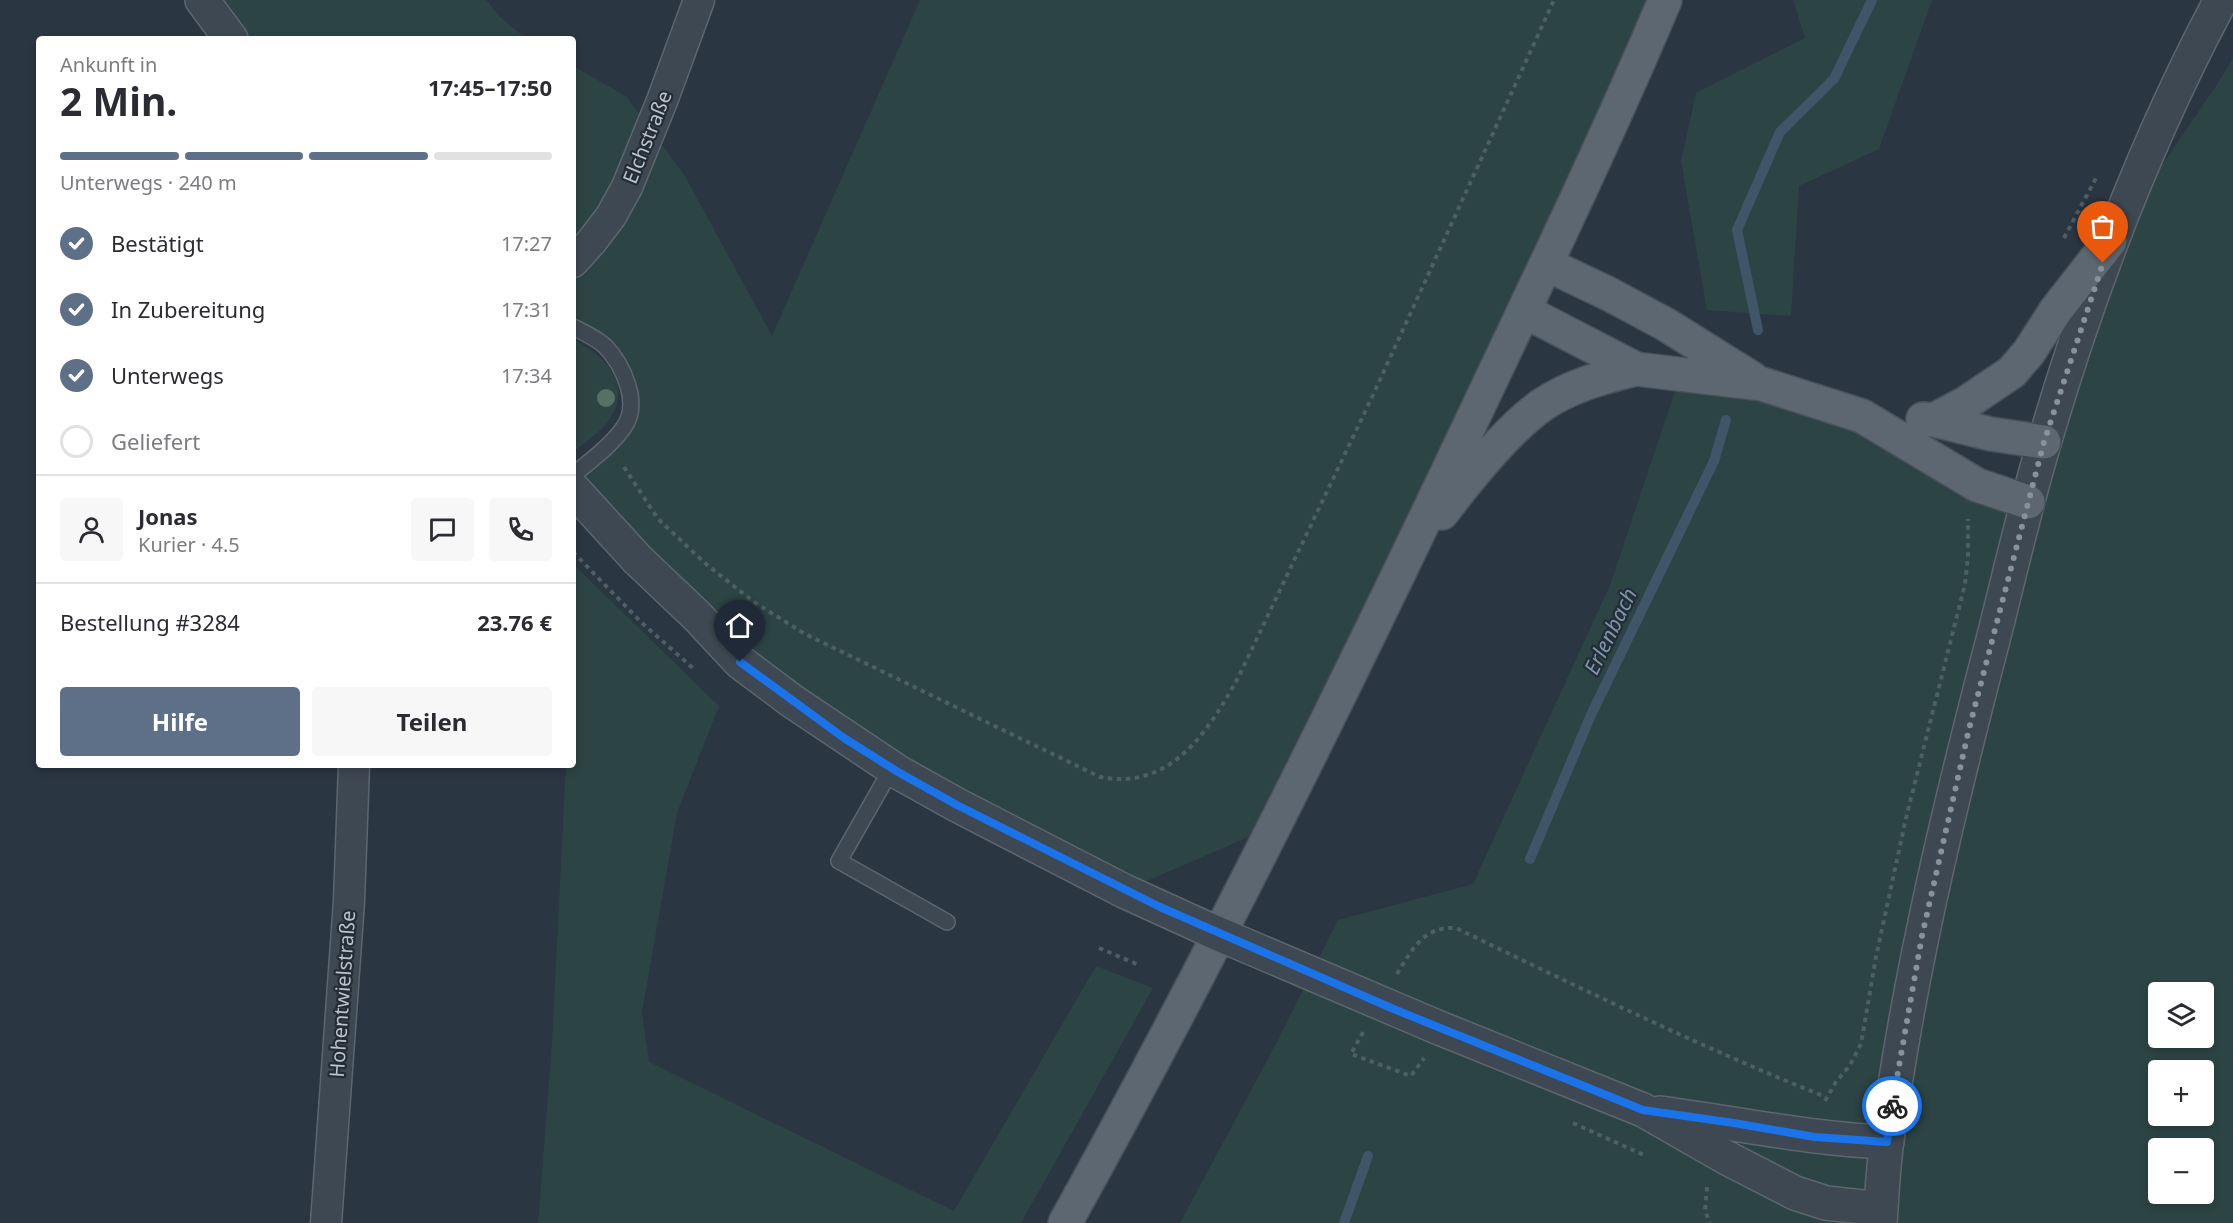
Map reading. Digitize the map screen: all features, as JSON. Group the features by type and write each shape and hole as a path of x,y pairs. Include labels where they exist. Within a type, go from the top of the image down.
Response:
{"main road":[{"path":"1065,1223 1274,826 1408,557 1546,264 1665,0"},
{"path":"1934,420 1966,403 2012,372 2029,352 2056,310 2110,241"},
{"path":"1546,264 1665,324 1762,384"},
{"path":"1524,311 1636,369"},
{"path":"1408,557 1461,488 1513,432 1541,406 1598,378 1636,369 1762,384 1862,416 1977,484 2028,502"},
{"path":"1862,416 1934,420 1991,434 2044,442"}],"street":[{"path":"202,0 229,36"},
{"name":"Elchstraße","path":"576,259 611,216 627,187 699,0"},
{"path":"1643,1110 1725,1157 1795,1193 1880,1216 1887,1142 1901,1050 1931,894 1969,729 2044,442 2110,241 2159,125 2221,0"},
{"path":"576,492 638,560 697,616 740,662 801,707 892,768 967,810 1124,891 1214,932 1432,1041 1643,1110 1815,1137 1887,1142"},
{"name":"Hohentwielstraße","path":"326,1223 348,901 354,768"}],"lane":[{"path":"576,329 604,346 619,365 630,391 631,409 625,426 576,473"},
{"path":"892,768 839,861 947,922"}],"path":[{"path":"608,444 658,519 726,581 754,603 805,634 1100,777 1115,780 1134,779 1152,773 1174,761 1199,739 1218,714 1239,676 1373,395 1554,0"},
{"path":"1412,948 1431,932 1444,927 1456,928 1701,1045 1826,1098"},
{"path":"1099,948 1139,965"},
{"path":"1351,1054 1412,1076 1432,1041"},
{"path":"1564,1119 1656,1160"},
{"path":"1710,1223 1705,1211 1707,1183 1718,1189"}],"green space":[{"path":"202,0 486,0 500,17 523,36 229,36"},
{"path":"920,0 1665,0 1274,826 1124,891 844,738 576,492 576,484 588,463 631,409 619,365 576,329 576,68 626,96 685,176 772,336"},
{"path":"1793,0 1932,0 1879,149 1799,186 1791,316 1707,310 1681,161 1696,93 1805,38"},
{"path":"2233,58 2233,1223 1180,1223 1277,1042 1338,920 1473,884 1610,585 1687,356 2028,502 2110,241"},
{"path":"576,341 604,361 616,381 617,404 608,422 576,450"},
{"path":"576,567 719,706 677,813 642,1012 649,1062 954,1211 1096,966 1153,988 1021,1223 538,1223 552,1044 566,768 576,768"}],"waterway":[{"name":"Erlenbach","path":"1758,330 1737,230 1780,132 1834,79 1872,0"},
{"name":"Erlenbach","path":"1530,859 1591,715 1714,461 1726,420"},
{"name":"Erlenbach","path":"1344,1223 1368,1156"}],"way so far":[{"path":"1892,1106 1922,936 1969,729 2044,442 2072,351 2103,263"}],"route":[{"path":"740,662 844,738 898,772 1105,881 1214,932 1591,1090 1643,1110 1815,1137 1887,1142 1892,1106"}]}
